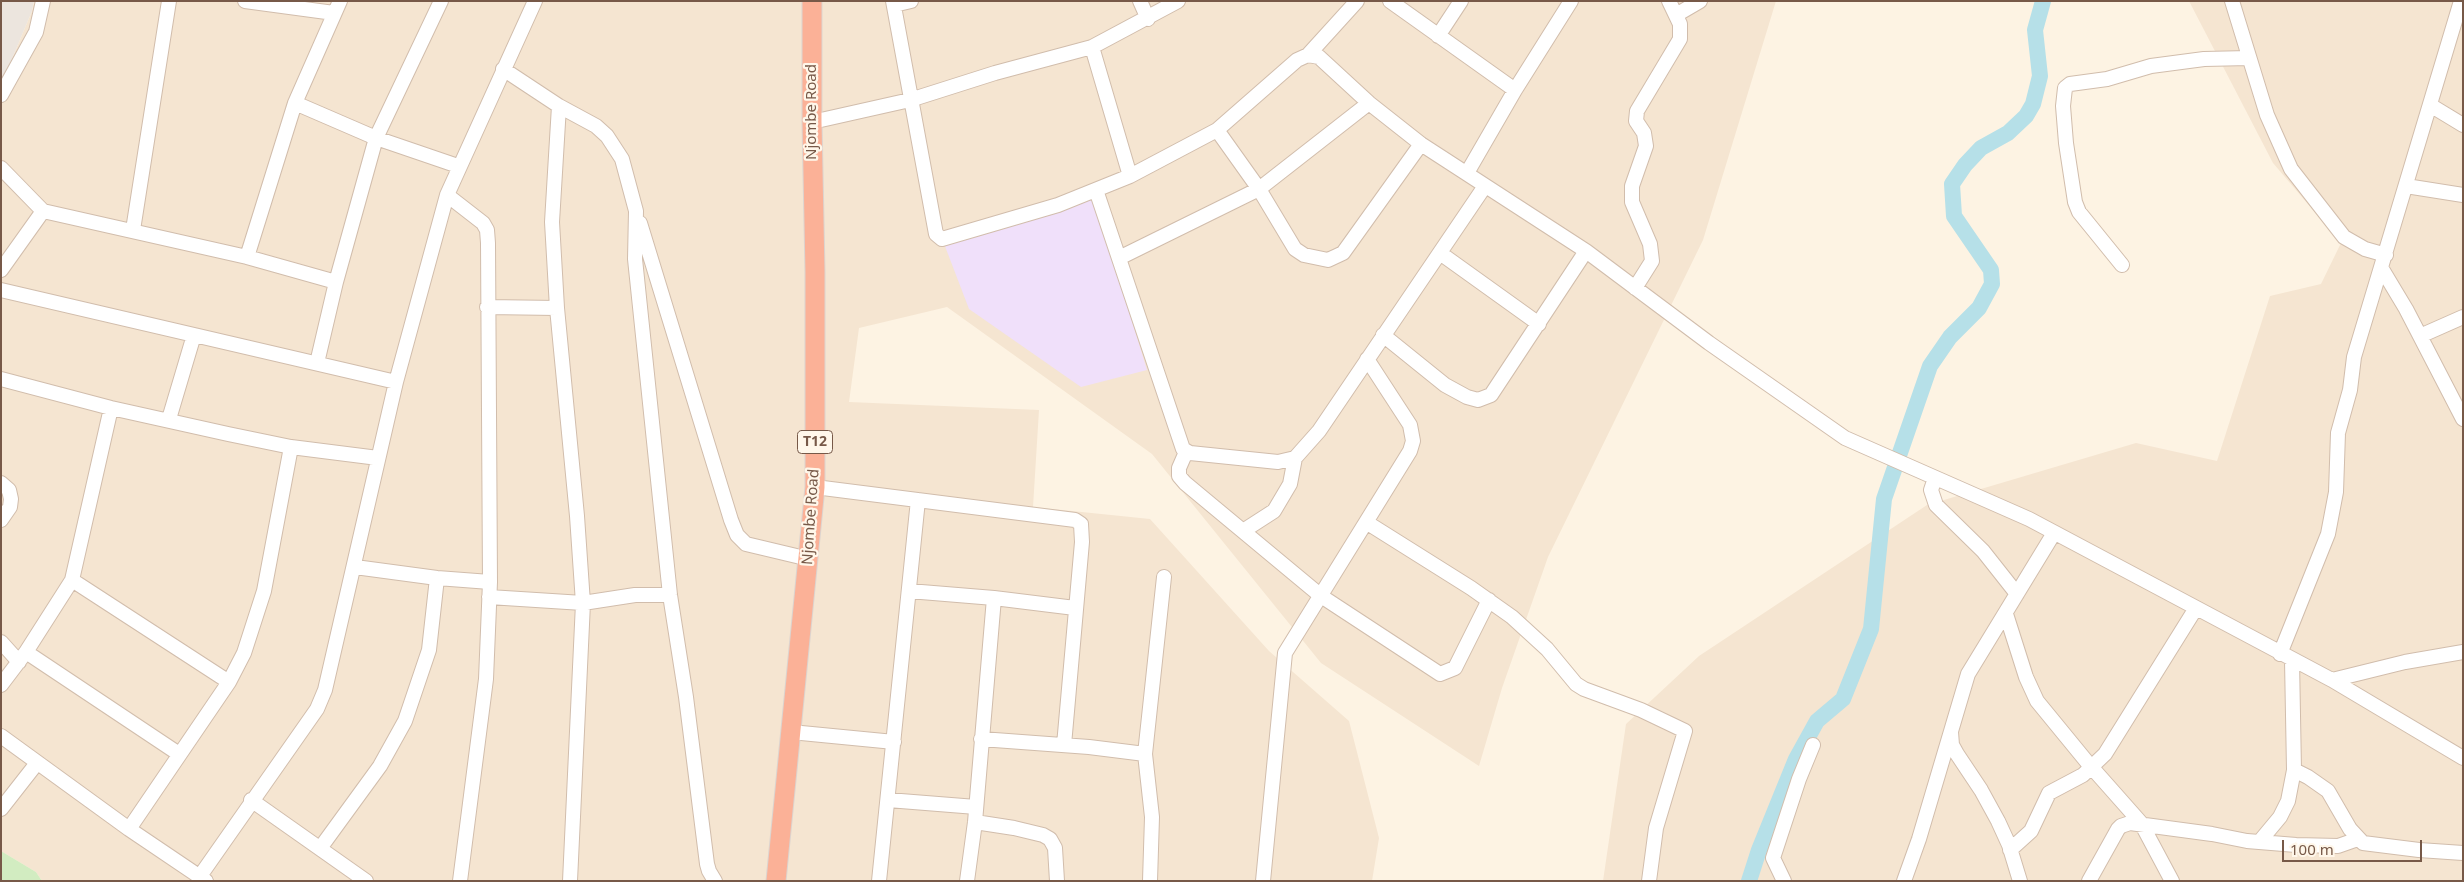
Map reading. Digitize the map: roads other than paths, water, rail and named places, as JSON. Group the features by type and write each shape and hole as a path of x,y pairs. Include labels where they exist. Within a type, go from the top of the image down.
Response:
{"highway":[{"name":"Njombe Road","path":"776,881 815,487 812,1"}],"street":[{"path":"1,95 36,32 43,1"},
{"path":"132,230 169,1"},
{"path":"245,1 337,7 295,103 247,257"},
{"path":"317,363 336,282 376,138 441,1"},
{"path":"1,736 129,829 203,878 252,800 317,709 326,690 396,382 447,195 458,166 535,1"},
{"path":"911,1 893,3 936,234 942,239 949,239 1058,205 1096,190 1130,176 1216,130 1285,69 1308,55 1357,1"},
{"path":"1140,1 1148,19"},
{"path":"812,122 910,100 995,73 1092,47 1148,19 1178,1"},
{"path":"1390,1 1515,90"},
{"path":"1438,36 1461,1"},
{"path":"1467,174 1515,90 1571,1"},
{"path":"1635,288 1652,261 1650,244 1632,202 1632,186 1646,146 1644,133 1636,121 1637,111 1680,39 1680,24 1668,1"},
{"path":"1676,15 1700,1"},
{"path":"2232,1 2267,115 2291,169 2344,237 2366,250 2386,255"},
{"path":"2260,841 2272,829 2288,801 2294,770 2286,657 2328,534 2336,492 2338,433 2350,390 2354,357 2461,1"},
{"path":"1092,47 1130,176"},
{"path":"1308,55 1319,57 1369,103 1421,144 1586,251 1824,425 1845,438 2054,532 2332,680 2463,758"},
{"path":"2122,264 2079,212 2075,202 2066,143 2063,106 2064,88 2070,84 2107,79 2151,66 2204,59 2248,58"},
{"path":"503,69 559,106 596,126 612,140 622,159 730,520 737,535 746,544 809,558"},
{"path":"295,103 376,138 458,166"},
{"path":"1119,258 1259,189 1369,103"},
{"path":"2430,105 2463,125"},
{"path":"559,106 552,222 556,308 574,487 583,603 570,881"},
{"path":"1216,130 1259,189 1295,249 1304,255 1328,260 1343,252 1421,144"},
{"path":"1,168 43,211 247,257 336,282"},
{"path":"1243,531 1274,511 1290,484 1295,458 1319,431 1485,186"},
{"path":"2406,186 2463,195"},
{"path":"1096,190 1180,444 1186,452 1278,462 1295,458"},
{"path":"447,195 479,218 487,230 490,597 486,679 460,881"},
{"path":"1,270 43,211"},
{"path":"636,211 635,259 670,595 686,697 709,871 715,881"},
{"path":"1383,335 1445,385 1467,397 1478,400 1491,395 1586,251"},
{"path":"1440,253 1538,324"},
{"path":"2382,269 2406,309 2463,419"},
{"path":"1,290 396,382"},
{"path":"487,307 556,308"},
{"path":"2420,336 2463,317"},
{"path":"169,419 194,334"},
{"path":"1265,881 1285,653 1410,451 1413,441 1410,424 1367,359"},
{"path":"1,378 111,408 169,419 291,447 378,458"},
{"path":"1,685 23,657 72,580 111,408"},
{"path":"129,829 229,682 244,653 264,591 291,447"},
{"path":"1186,452 1178,468 1180,479 1321,596 1440,674 1455,668 1489,600"},
{"path":"1935,478 1931,490 1936,505 1980,547 2017,594"},
{"path":"1,483 9,490 11,499 10,507 1,520"},
{"path":"815,487 1075,520 1081,524 1082,542 1074,608 1064,746"},
{"path":"879,881 918,500"},
{"path":"1366,522 1489,600 1512,617 1547,650 1576,684 1584,690 1640,710 1684,730 1656,828 1649,881"},
{"path":"1904,881 1919,839 1968,674 2054,532"},
{"path":"355,567 438,578 490,582"},
{"path":"1150,881 1152,817 1145,754 1164,577"},
{"path":"321,847 380,766 405,721 429,650 438,578"},
{"path":"72,580 229,682"},
{"path":"909,591 994,598 1074,608"},
{"path":"490,597 583,603 635,595 670,595"},
{"path":"967,881 976,807 994,598"},
{"path":"2010,850 2031,832 2049,793 2084,775 2105,754 2196,608"},
{"path":"2006,614 2026,677 2037,701 2141,823 2172,881"},
{"path":"1,642 179,754"},
{"path":"2332,680 2405,662 2463,652"},
{"path":"1950,731 1952,745 1981,790 2010,850 2020,881"},
{"path":"791,732 894,742"},
{"path":"981,739 1145,754"},
{"path":"1784,881 1773,858 1799,779 1814,745"},
{"path":"1,809 37,762"},
{"path":"2294,770 2328,791 2358,839 2363,843 2463,853"},
{"path":"252,800 321,847 366,881"},
{"path":"888,800 976,807"},
{"path":"974,822 1043,834 1050,839 1055,848 1057,881"},
{"path":"2089,881 2121,826 2141,823 2230,839 2330,846 2358,839"},
{"path":"1265,881 1275,870"}],"waterway":[{"path":"1749,881 1759,850 1796,759 1817,721 1843,699 1871,629 1884,499 1930,366 1950,337 1979,308 1992,284 1991,270 1954,216 1952,184 1965,165 1981,148 2008,133 2026,116 2033,104 2040,76 2035,30 2043,1"}]}
